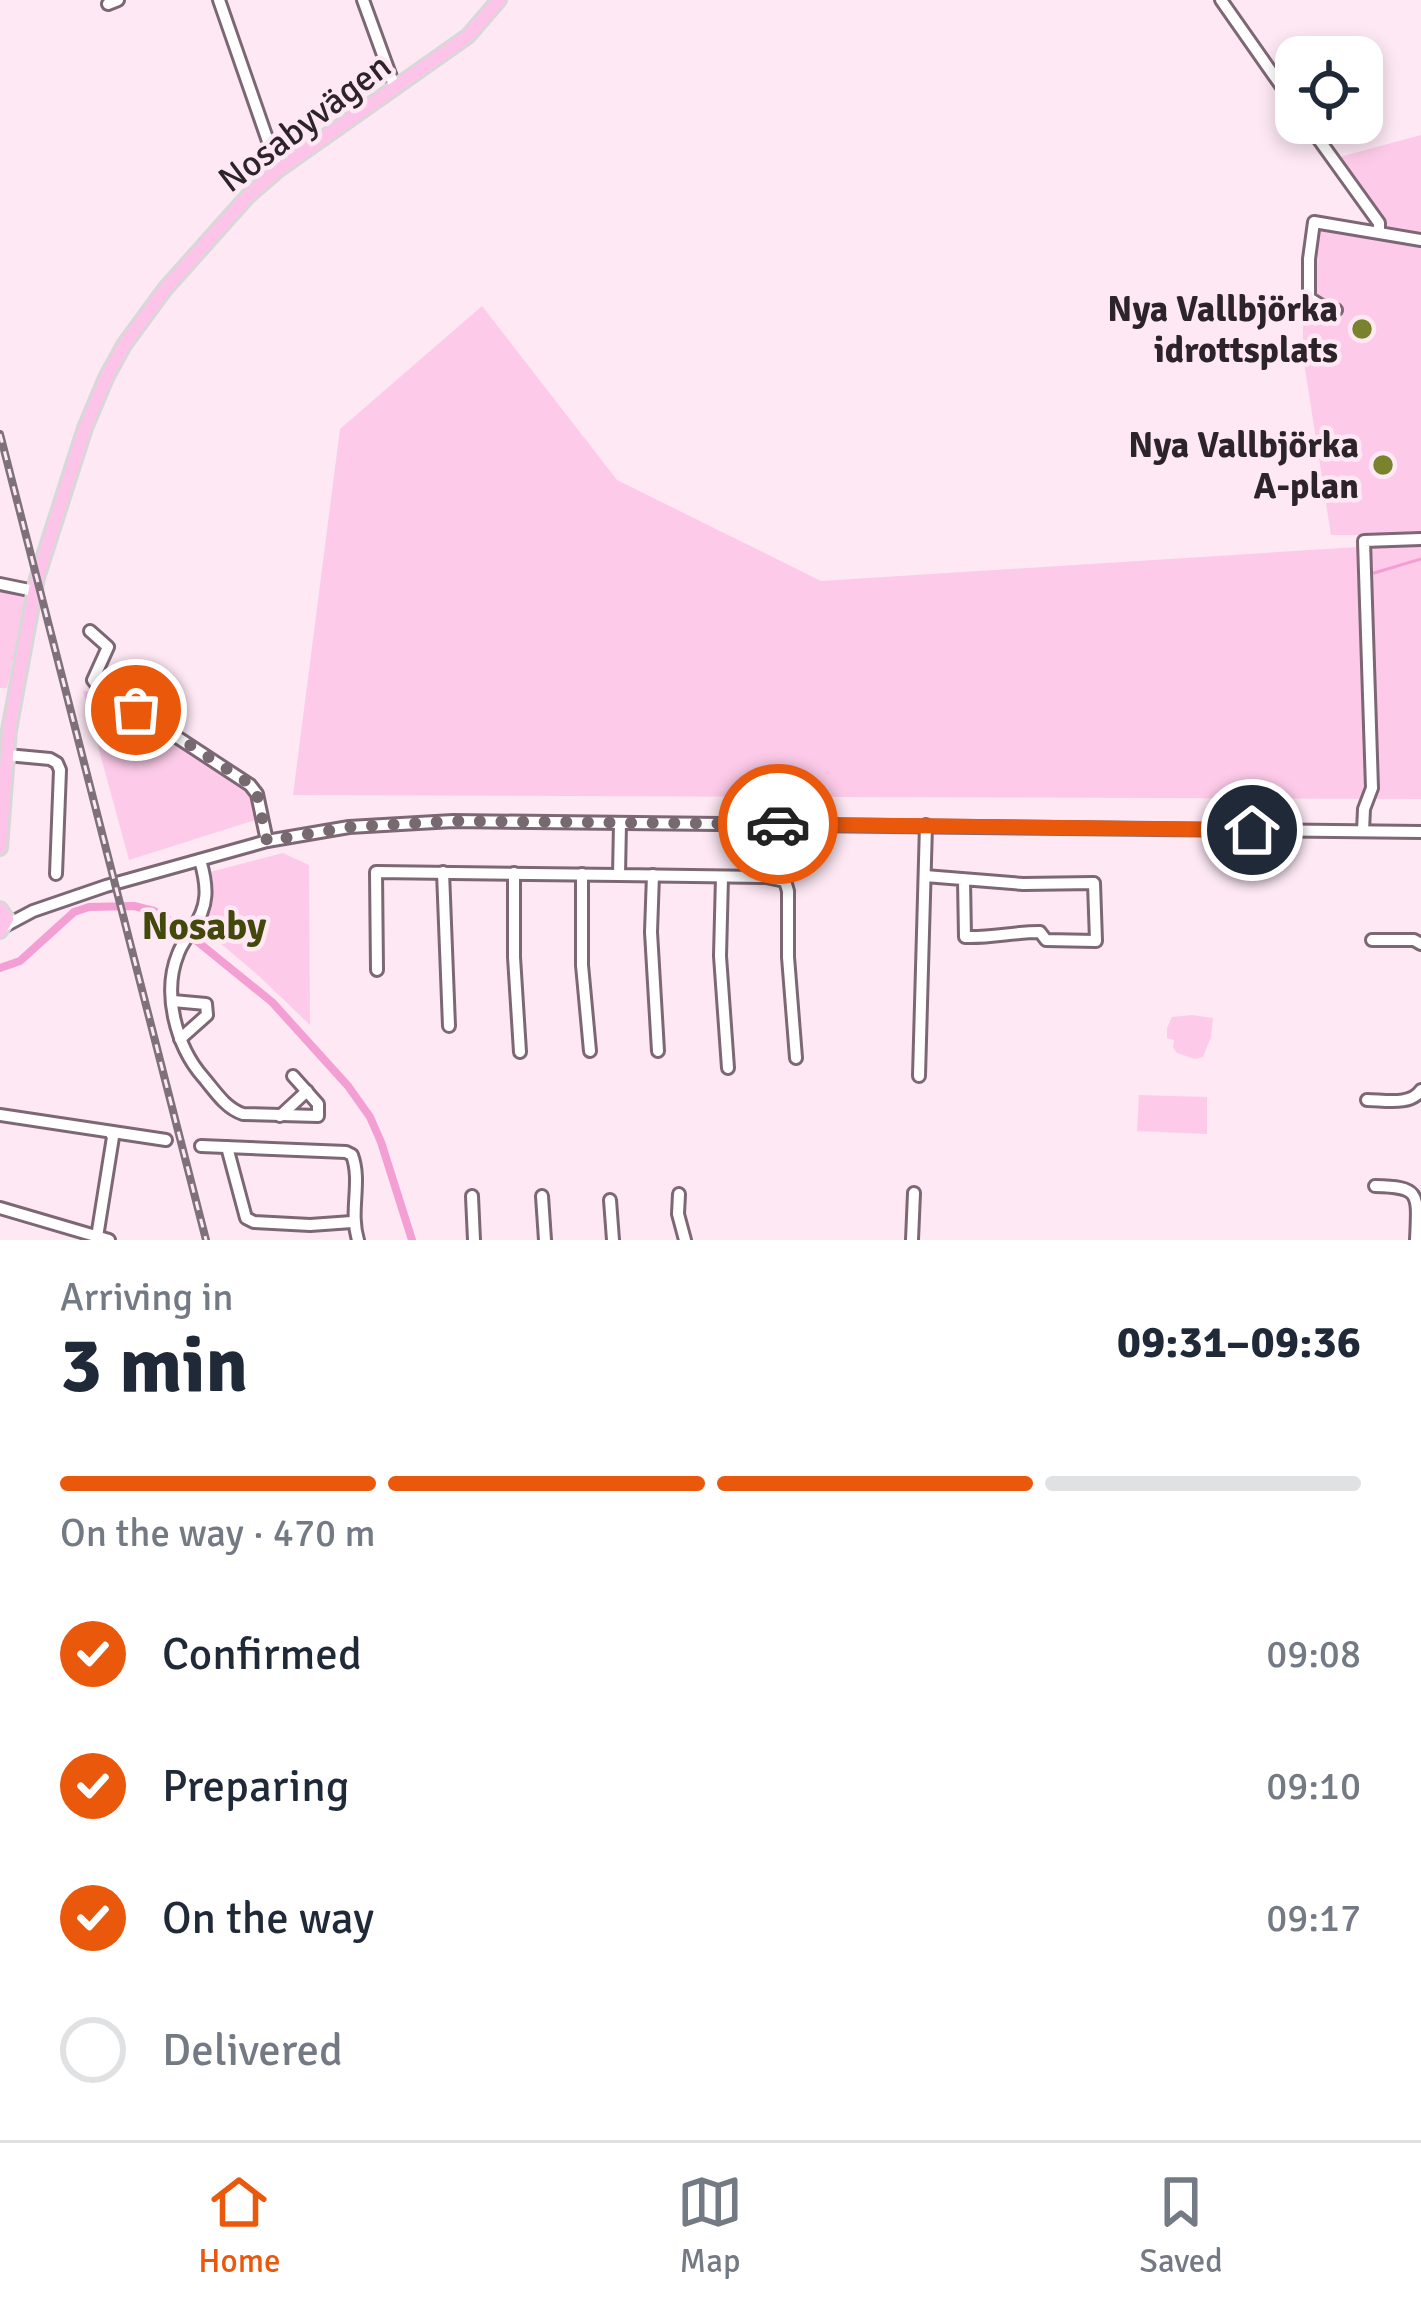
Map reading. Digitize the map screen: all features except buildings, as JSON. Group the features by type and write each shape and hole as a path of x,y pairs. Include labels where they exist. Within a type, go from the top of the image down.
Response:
{"main road":[{"name":"Nosabyvägen","path":"0,848 9,730 34,591 85,428 124,345 206,242 278,170 468,36 499,0"}],"street":[{"path":"219,0 278,170"},
{"path":"363,0 395,88"},
{"path":"1221,0 1275,77"},
{"path":"1322,144 1378,223 1379,232"},
{"path":"1336,310 1310,298 1314,222 1421,240"},
{"path":"1363,831 1364,808 1372,788 1364,541 1421,539"},
{"path":"0,584 34,591"},
{"path":"90,631 108,647 93,680 96,684 250,784 257,794 267,841"},
{"path":"7,755 57,763 56,874"},
{"path":"1,919 267,841 350,827 420,822 1421,832"},
{"path":"619,875 620,824"},
{"path":"920,1076 926,825"},
{"path":"200,860 207,904 175,962 174,1021 180,1039 192,1064 232,1110 243,1114 318,1115 318,1104 293,1076"},
{"path":"376,970 376,872 777,878 788,885 796,1058"},
{"path":"443,872 449,1026"},
{"path":"514,873 520,1052"},
{"path":"582,874 582,964 590,1051"},
{"path":"653,875 651,932 658,1051"},
{"path":"925,876 1094,884 1096,941 1046,940 1040,932 965,937 964,880"},
{"path":"722,877 720,956 728,1068"},
{"path":"1372,940 1421,944"},
{"path":"173,1001 200,1001 208,1010 180,1039"},
{"path":"1367,1100 1409,1100 1421,1090"},
{"path":"280,1116 307,1091"},
{"path":"0,1114 166,1140"},
{"path":"0,1208 103,1238 110,1132"},
{"path":"201,1146 352,1155 356,1166 352,1222 358,1240"},
{"path":"227,1147 247,1218 310,1225 352,1222"},
{"path":"1375,1186 1413,1191 1416,1240"},
{"path":"912,1240 914,1192"},
{"path":"679,1195 678,1214 686,1240"},
{"path":"472,1196 474,1240"},
{"path":"542,1196 545,1240"},
{"path":"610,1200 613,1240"}],"shaded area":[{"name":"Nya Vallbjörka idrottsplats","path":"1421,135 1421,535 1331,535 1303,356 1309,226 1383,237 1336,158"},
{"path":"482,306 617,480 821,581 1421,543 1421,799 293,795 340,429"},
{"path":"0,589 27,594 7,688 0,688"},
{"path":"83,691 102,693 248,787 258,819 129,860"},
{"path":"283,853 309,865 310,1025 199,925 210,900 210,872"},
{"path":"1172,1017 1213,1018 1203,1057 1195,1059 1177,1053 1174,1040 1167,1038"},
{"path":"1139,1095 1207,1097 1207,1134 1137,1131"}],"waterway":[{"path":"1374,573 1421,559"},
{"path":"0,968 20,961 74,912 89,907 134,906 177,925 272,1002 348,1086 381,1142 412,1240"}],"railway":[{"path":"0,434 206,1240"}],"way so far":[{"path":"136,710 250,784 257,794 267,841 350,827 453,821 778,824"}],"place":[{"name":"Nya Vallbjörka idrottsplats","path":"1362,329"},
{"name":"Nya Vallbjörka A-plan","path":"1383,465"}],"district":[{"name":"Nosaby","path":"204,925"}],"route":[{"path":"778,824 1252,830"}]}
